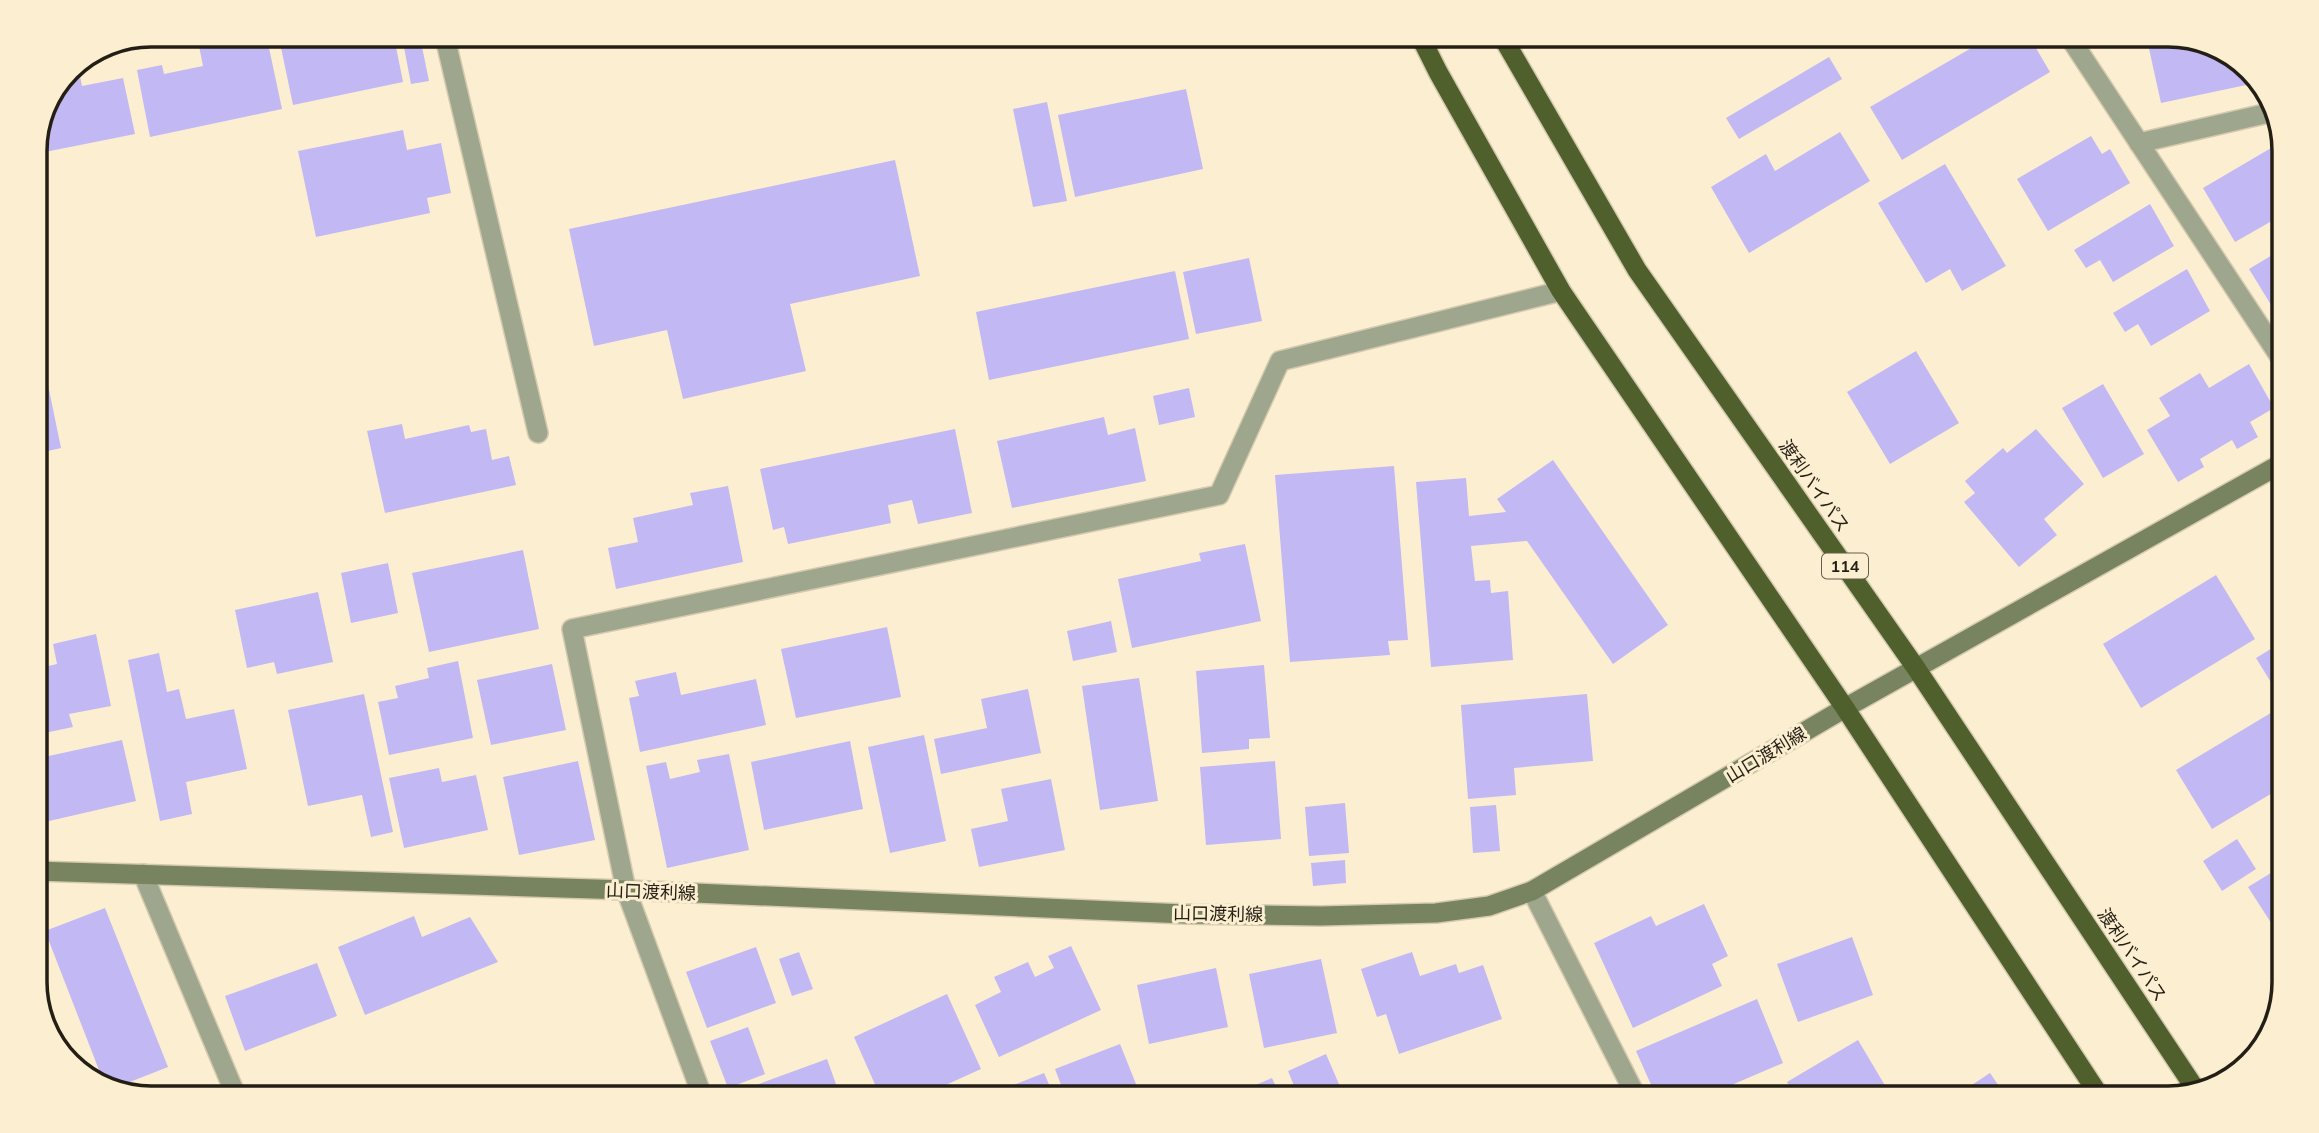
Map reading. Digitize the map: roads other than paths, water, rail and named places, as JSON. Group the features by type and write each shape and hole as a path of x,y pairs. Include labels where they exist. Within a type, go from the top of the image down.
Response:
{"highway":[{"path":"1426,47 1561,291 1845,708 2093,1086"},
{"name":"渡利バイパス","path":"1508,47 1637,270 1916,668 2191,1083"}],"main road":[{"name":"山口渡利線","path":"47,871 626,890 1185,914 1307,916 1436,913 1489,906 1532,891 1845,708 2272,469"}],"street":[{"path":"447,47 538,433"},
{"path":"2076,47 2272,345"},
{"path":"2139,143 2265,115"},
{"path":"699,1086 626,890 572,629 1219,495 1280,361 1561,291"},
{"path":"143,874 232,1086"},
{"path":"1532,891 1631,1086"}]}
